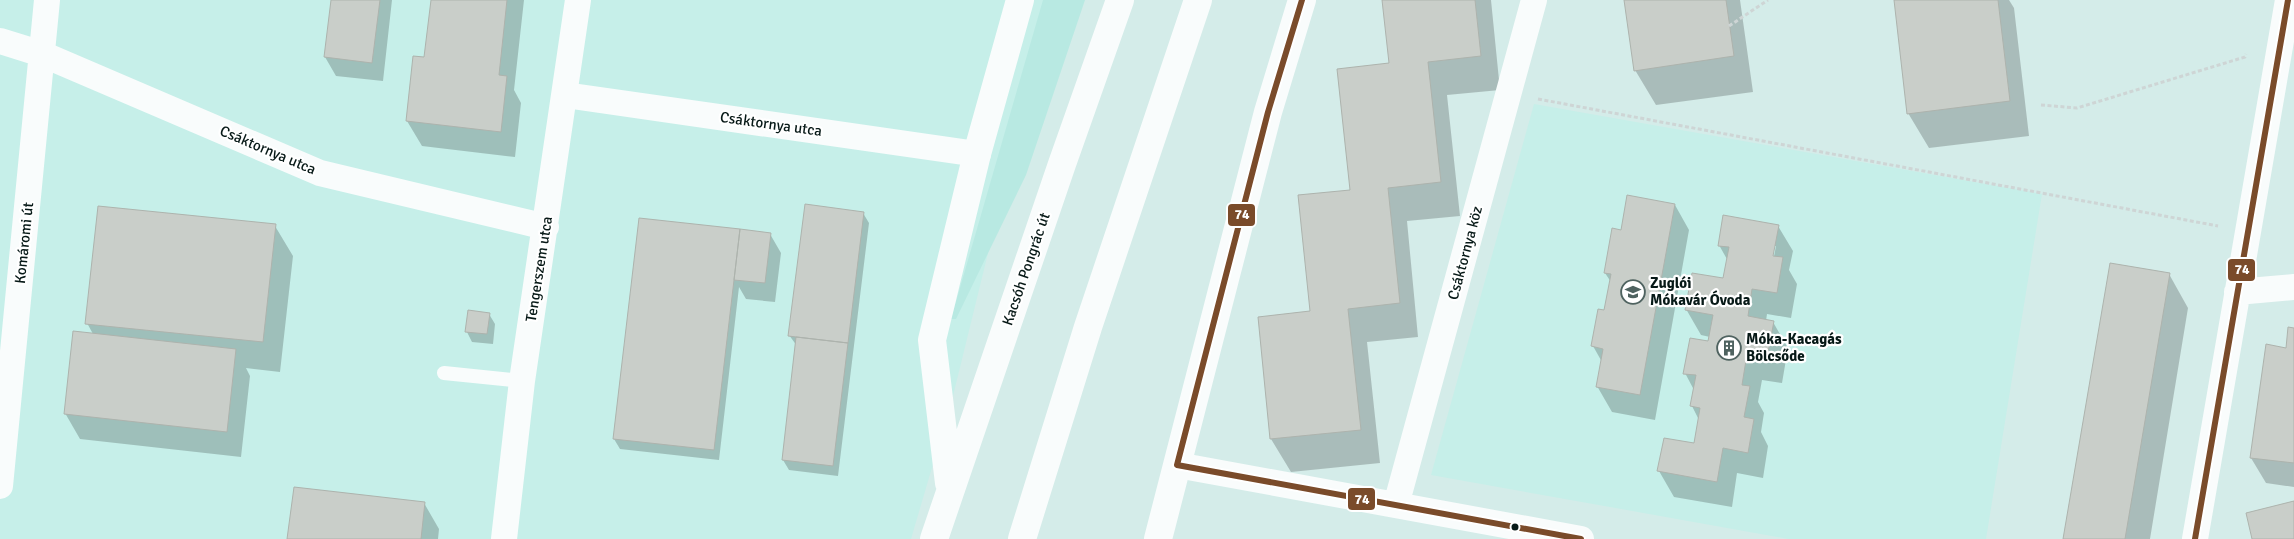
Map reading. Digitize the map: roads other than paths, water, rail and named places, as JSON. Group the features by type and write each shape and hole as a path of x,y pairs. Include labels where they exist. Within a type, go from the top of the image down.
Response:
{"main road":[{"path":"950,490 932,340 977,154 1020,0"},
{"name":"Kacsóh Pongrác út","path":"934,539 1120,0"},
{"path":"1022,539 1094,308 1198,0"},
{"path":"1158,539 1268,112 1302,0"}],"street":[{"name":"Komáromi út","path":"0,486 48,0"},
{"name":"Tengerszem utca","path":"504,539 522,381 566,95 578,0"},
{"name":"Csáktornya köz","path":"1396,505 1534,0"},
{"path":"2195,539 2248,232 2285,79 2288,0"},
{"name":"Csáktornya utca","path":"0,41 42,54 320,172 546,227"},
{"name":"Csáktornya utca","path":"566,95 977,154"},
{"path":"2238,292 2294,287"},
{"path":"1177,465 1581,539"}],"lane":[{"path":"444,373 522,381"}],"place":[{"name":"Zuglói Mókavár Óvoda","path":"1633,292"},
{"name":"Móka-Kacagás Bölcsőde","path":"1729,348"}]}
